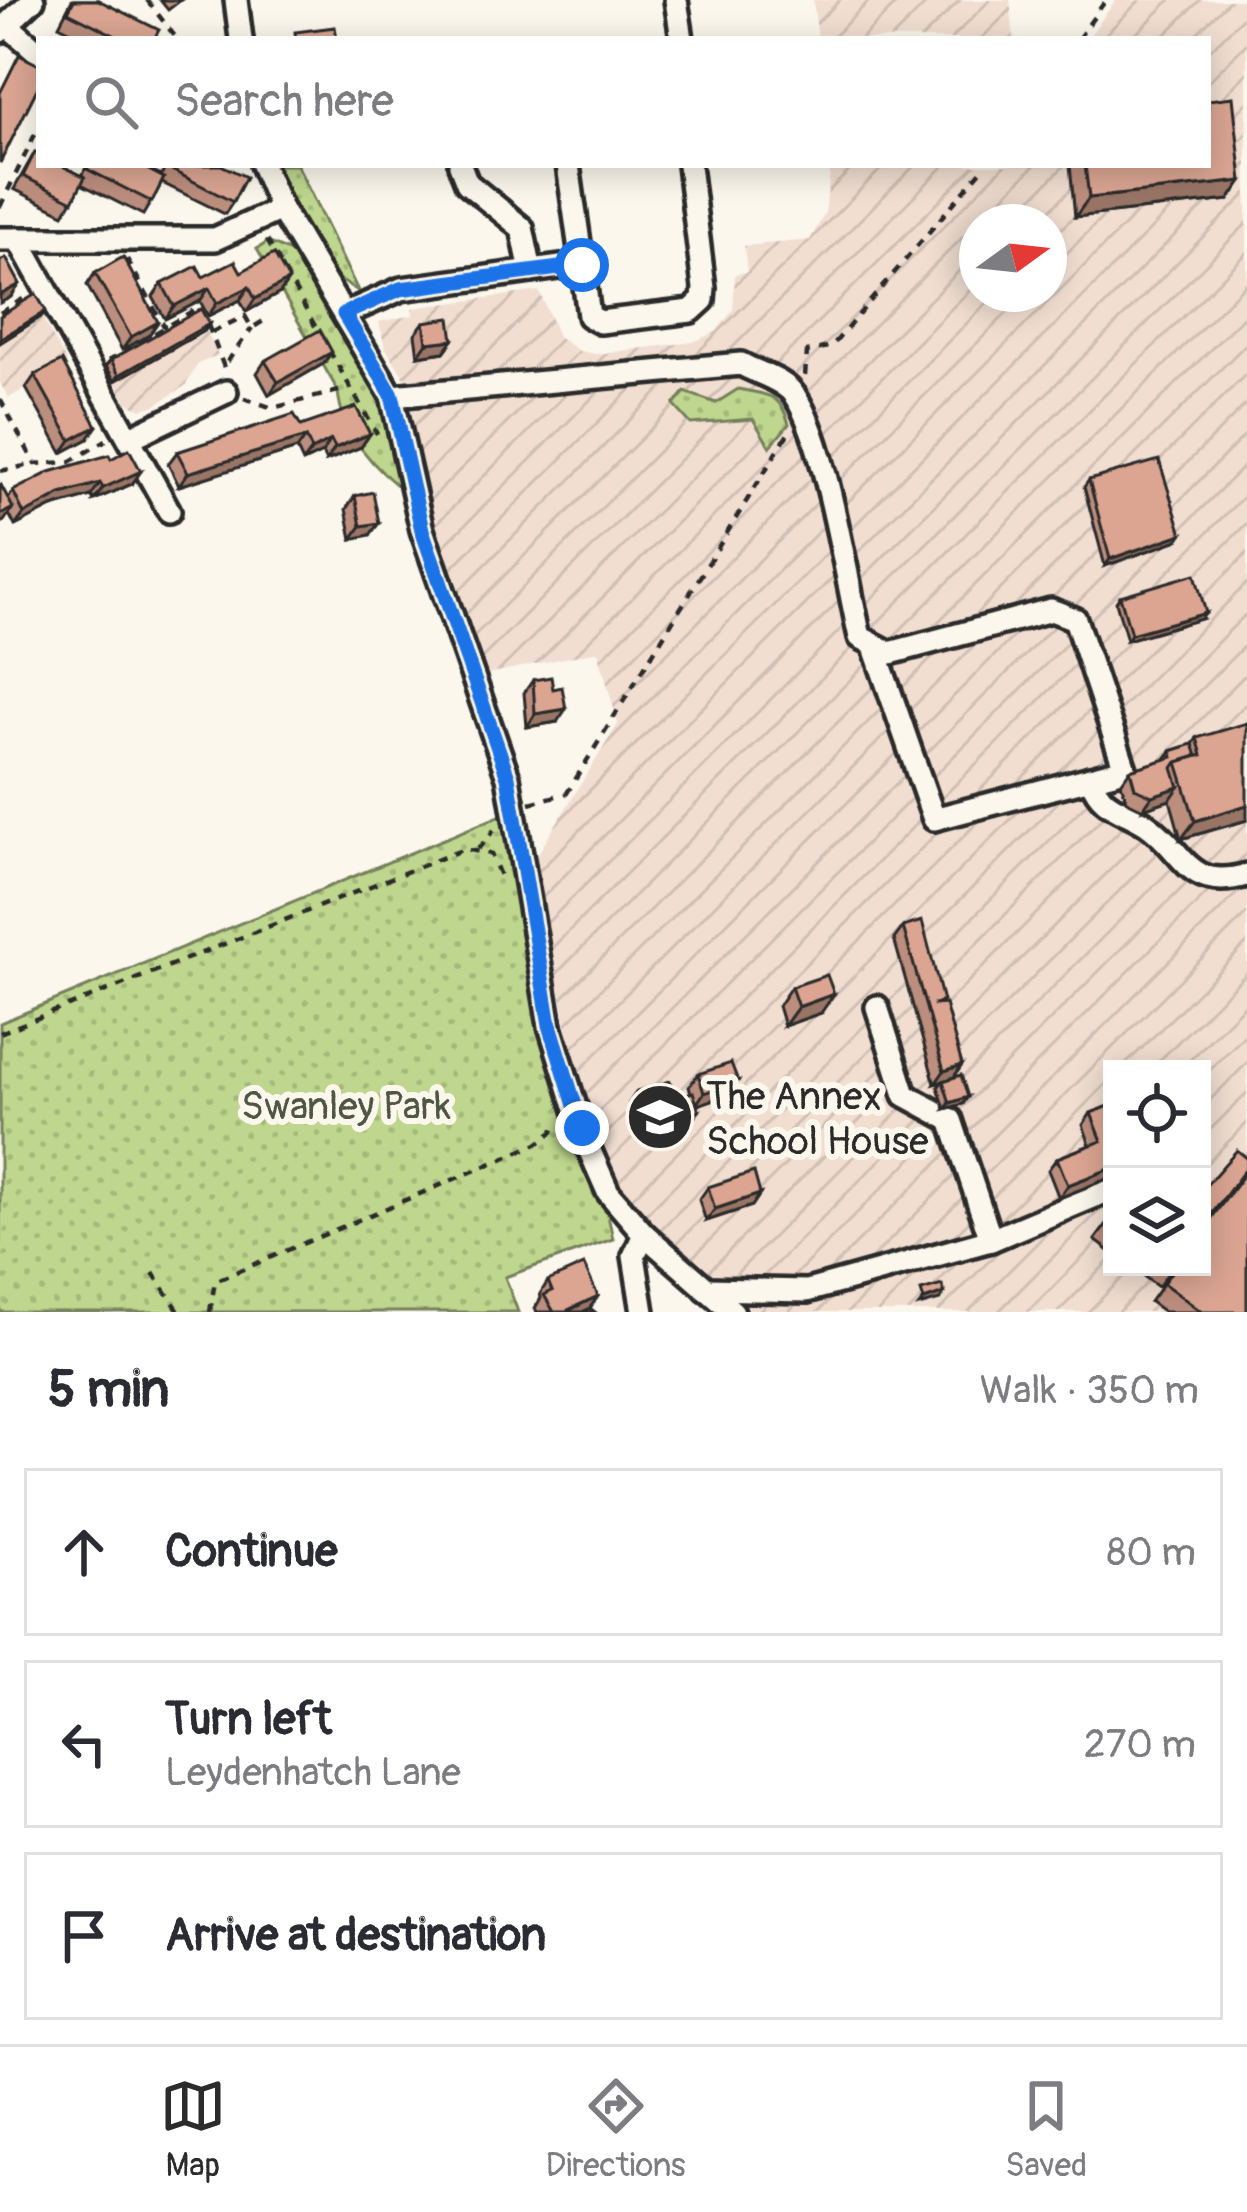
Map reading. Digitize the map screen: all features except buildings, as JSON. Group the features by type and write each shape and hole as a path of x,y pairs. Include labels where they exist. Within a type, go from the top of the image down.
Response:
{"street":[{"path":"33,0 3,28 36,51"},
{"path":"236,0 241,36"},
{"path":"676,0 682,36"},
{"path":"263,168 281,209 392,395 422,530 508,777 550,1025 586,1142 608,1192 644,1234 733,1312"},
{"path":"461,168 467,183 522,228 531,271"},
{"path":"568,168 590,316 600,322 691,310 703,300 689,168"},
{"path":"9,239 214,238 281,209"},
{"path":"9,239 44,285 169,512"},
{"path":"344,314 400,289 582,265"},
{"path":"392,395 741,364 782,382 803,410 860,637 890,653 1051,610 1075,619 1125,769 934,819 873,644"},
{"path":"129,432 226,392"},
{"path":"1090,778 1106,807 1142,821 1204,878 1221,883 1247,875"},
{"path":"877,1007 905,1095 946,1115 958,1134 991,1240"},
{"path":"706,1289 807,1291 991,1240 1103,1193"},
{"path":"644,1234 634,1256 644,1312"}],"path":[{"path":"147,0 175,36"},
{"path":"1080,36 1106,0"},
{"path":"0,206 36,132"},
{"path":"513,808 567,794 803,410 807,352 832,346 983,168"},
{"path":"258,219 384,446"},
{"path":"117,241 165,328"},
{"path":"0,313 44,285"},
{"path":"92,370 199,307 225,364 226,392 274,408 350,388"},
{"path":"212,332 245,316 252,328"},
{"path":"225,364 252,328 270,317"},
{"path":"0,399 35,464"},
{"path":"0,471 70,462 129,432"},
{"path":"0,1033 464,850 491,854 505,894"},
{"path":"210,1312 215,1281 537,1144 554,1132 556,1122"},
{"path":"153,1273 179,1312"}],"shaded area":[{"path":"813,0 1010,0 1014,36 818,36"},
{"path":"1116,0 1247,0 1247,1312 748,1312 675,1253 615,1180 573,1059 534,860 618,724 598,651 483,675 427,524 406,380 385,347 379,322 413,315 412,308 539,291 559,338 579,351 596,354 693,342 717,331 733,310 735,274 747,272 744,246 810,240 825,213 831,168 1211,168 1211,36 1089,36"},
{"path":"32,299 67,363 9,398 0,383 0,318"},
{"path":"198,314 218,355 198,364 185,386 154,406 141,409 127,402 106,366"}],"green space":[{"path":"275,168 298,168 358,291 328,273"},
{"path":"268,242 299,256 380,391 409,494 384,474 353,436 338,391 257,249"},
{"path":"738,389 770,396 781,405 789,424 770,447 753,419 691,424 674,405 685,392 716,403"},
{"name":"Swanley Park","path":"504,814 527,966 564,1113 604,1196 613,1239 505,1277 518,1312 0,1312 0,1023"}],"place":[{"name":"The Annex School House","path":"660,1117"}],"route":[{"path":"582,265 400,289 344,314 392,395 422,530 508,777 550,1025 582,1128"}]}
